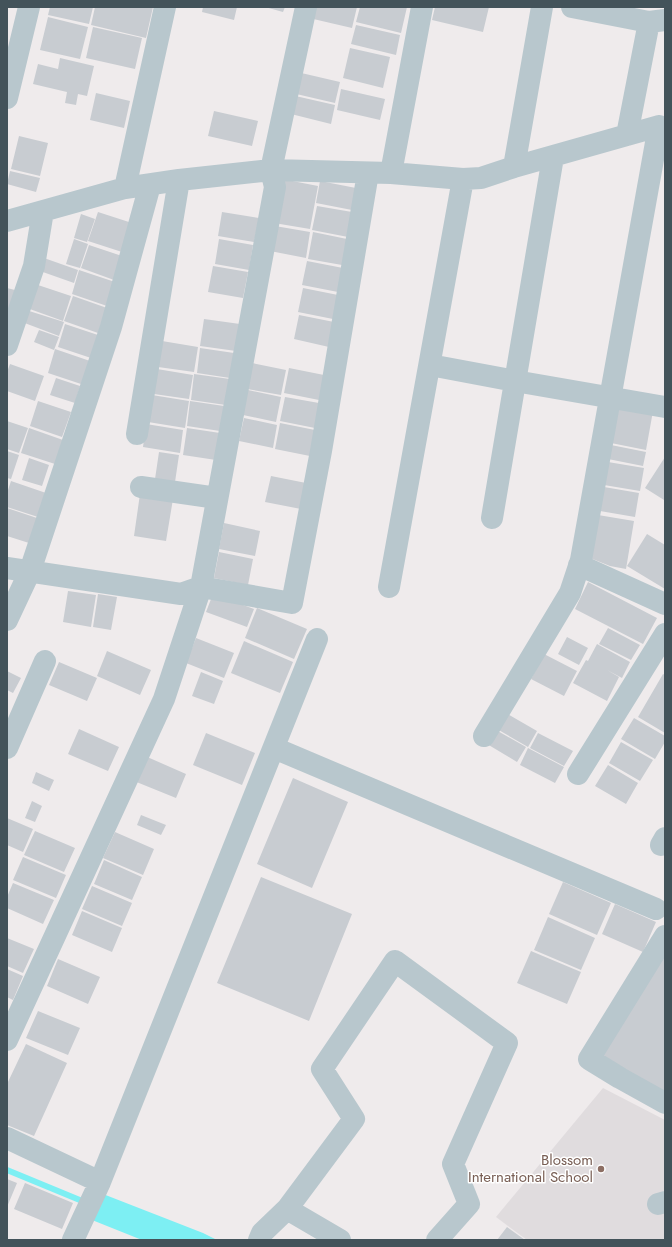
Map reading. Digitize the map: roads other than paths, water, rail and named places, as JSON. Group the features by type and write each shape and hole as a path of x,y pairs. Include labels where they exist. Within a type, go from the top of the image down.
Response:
{"street":[{"path":"7,98 29,7"},
{"path":"124,188 165,7"},
{"path":"7,1040 164,700 201,588 275,187 271,170 306,7"},
{"path":"390,173 422,7"},
{"path":"514,167 542,7"},
{"path":"572,7 657,21 627,135"},
{"path":"7,221 124,188 179,180 271,170 368,172 463,179 481,178 514,167 627,135 662,128 609,398 579,565 570,592 484,736"},
{"path":"492,518 553,157"},
{"path":"7,568 181,594 201,588 292,603 321,451 368,172"},
{"path":"389,587 463,179"},
{"path":"137,434 179,180"},
{"path":"7,620 30,571 111,327 150,185"},
{"path":"7,345 34,266 43,211"},
{"path":"430,365 665,407"},
{"path":"141,486 217,498"},
{"path":"579,565 665,604"},
{"path":"578,774 665,634"},
{"path":"74,1240 100,1182 317,639"},
{"path":"7,748 45,661"},
{"path":"274,748 656,909"},
{"path":"665,936 590,1059 620,1078 665,1103"},
{"path":"260,1236 287,1209 354,1119 322,1069 395,960 507,1043 453,1164 469,1204 437,1240"},
{"path":"7,1138 100,1182"},
{"path":"287,1209 340,1240"}],"water":[{"path":"103,1194 203,1233 217,1240 142,1240 92,1220"}],"waterway":[{"path":"7,1170 87,1203"}],"place":[{"name":"Blossom International School","path":"601,1169"}]}
